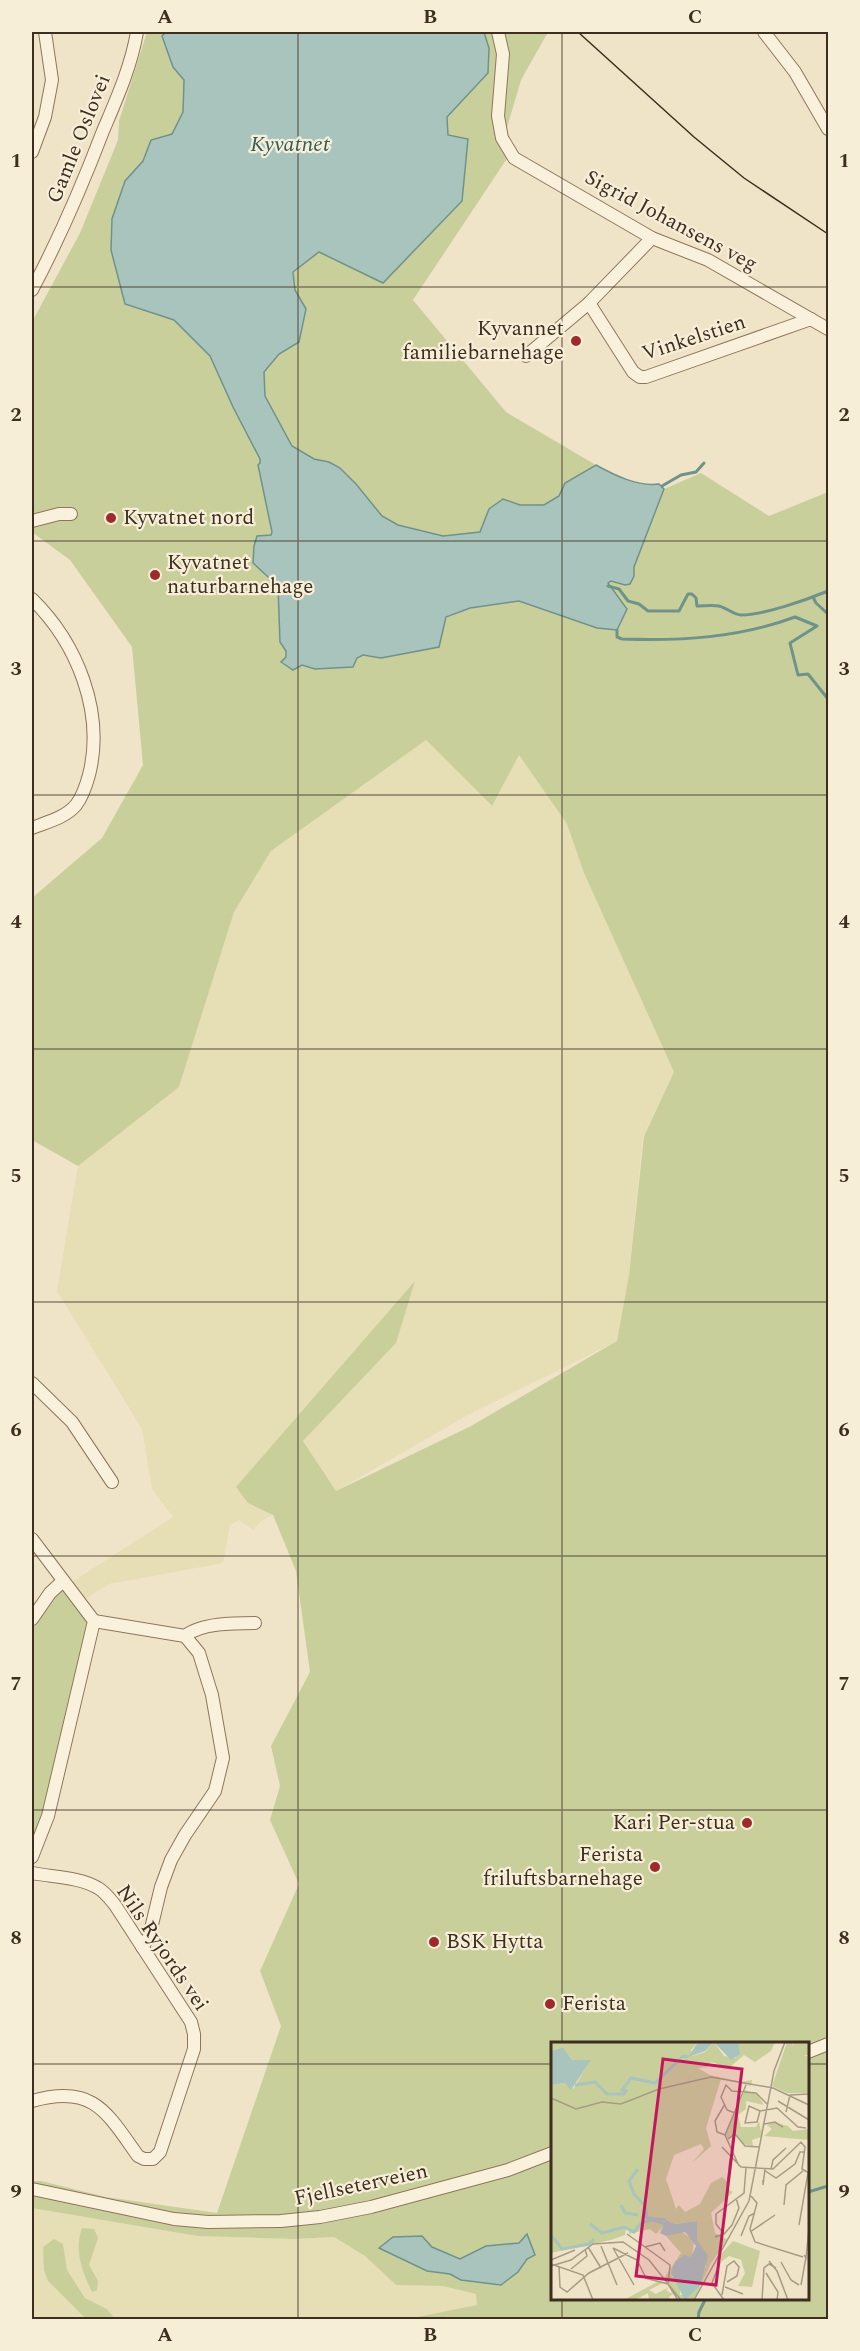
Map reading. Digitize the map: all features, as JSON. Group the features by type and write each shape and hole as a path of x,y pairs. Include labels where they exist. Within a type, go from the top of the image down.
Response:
{"street":[{"path":"32,152 45,117 51,87 45,32"},
{"name":"Gamle Oslovei","path":"32,290 65,225 126,76 137,32"},
{"name":"Sigrid Johansens veg","path":"498,32 503,54 498,116 502,138 514,158 652,237 708,260 828,329"},
{"path":"764,32 795,72 828,129"},
{"path":"526,356 589,303 652,237"},
{"name":"Vinkelstien","path":"589,303 633,372 646,377 811,319"},
{"path":"32,521 59,514 71,514"},
{"path":"32,599 47,614 74,656 84,681 90,706 93,744 92,764 82,798 66,813 32,828"},
{"path":"32,1383 72,1422 112,1482"},
{"path":"32,1539 94,1621 185,1636 200,1653 212,1695 223,1758 215,1791 171,1860 161,1887 149,1937 142,1947"},
{"path":"32,1619 50,1593 63,1581"},
{"path":"32,1857 48,1816 94,1621"},
{"path":"185,1636 200,1629 255,1623"},
{"name":"Nils Ryjords vei","path":"32,1873 97,1887 115,1905 191,2022 194,2034 194,2049 160,2152 150,2160 138,2156 113,2120 96,2103 74,2096 48,2097 32,2101"},
{"path":"809,2051 828,2044"},
{"name":"Fjellseterveien","path":"32,2188 174,2220 281,2221 320,2217 371,2207 508,2170 551,2153"}],"shaded area":[{"path":"426,740 491,806 518,754 567,824 584,873 674,1072 643,1136 629,1275 617,1341 466,1416 336,1491 303,1441 396,1343 414,1283 248,1503 273,1515 261,1521 253,1530 239,1520 230,1525 223,1563 109,1584 85,1599 72,1582 173,1517 152,1489 142,1429 57,1291 78,1166 179,1087 234,912 271,851"},
{"path":"32,2208 197,2236 294,2239 334,2237 365,2256 396,2285 443,2286 476,2293 478,2305 408,2320 115,2319 107,2309 85,2298 67,2270 63,2244 48,2281 86,2319 32,2319"}],"green space":[{"path":"147,32 166,32 162,36 173,67 184,80 183,112 172,134 151,140 143,161 125,181 125,304 174,320 210,356 260,459 261,463 258,465 272,532 278,586 280,642 286,651 286,657 281,663 293,670 302,665 315,669 353,667 357,658 363,655 381,658 446,618 470,608 519,601 597,628 608,583 610,581 630,584 634,576 634,567 664,489 701,473 769,516 828,492 828,2319 408,2319 477,2305 476,2294 443,2286 396,2285 365,2256 334,2237 294,2239 197,2236 32,2208 32,2181 41,2181 106,2197 217,2213 281,2026 260,1971 299,1884 270,1820 280,1786 271,1746 310,1672 296,1571 273,1515 248,1503 236,1487 415,1281 396,1343 303,1441 336,1491 471,1426 617,1341 629,1275 644,1136 674,1072 584,873 567,824 519,755 492,806 426,740 271,851 234,912 179,1087 78,1166 32,1140 32,898 102,838 143,765 132,647 70,560 32,532 32,322 80,233 118,140 119,121","holes":["527,2235 529,2243 527,2258 519,2270 501,2285 461,2280 450,2274 427,2271 379,2248 422,2237 432,2247 460,2260 486,2246 520,2243"]},
{"path":"484,32 548,32 521,80 506,131 512,151 413,300 506,412 596,465 565,483 559,496 544,505 520,505 503,499 489,509 480,532 443,536 398,525 382,516 356,484 329,462 314,459 292,446 265,396 264,372 279,354 299,342 306,309 295,290 293,273 448,135 447,116 488,73 489,48"},
{"path":"63,1581 94,1621 32,1857 32,1619"},
{"path":"82,2228 94,2229 98,2238 89,2265 98,2281 97,2290 92,2292 80,2261 79,2245"},
{"path":"54,2239 63,2244 67,2270 85,2298 107,2309 115,2319 86,2319 48,2281 44,2270 43,2247"}],"water":[{"name":"Kyvatnet","path":"166,32 484,32 489,48 488,73 447,117 448,135 468,139 462,201 383,283 319,252 293,272 295,290 306,309 299,342 279,354 264,372 265,396 292,446 314,459 329,462 340,468 382,516 398,525 443,536 480,532 489,509 503,499 520,505 544,505 559,496 565,483 596,465 635,482 659,484 664,489 634,567 634,576 630,584 611,581 608,583 627,609 617,630 597,628 519,601 470,608 446,617 439,647 381,658 363,655 357,658 353,667 315,669 302,665 293,670 281,662 286,657 286,651 280,642 278,586 253,563 257,536 271,535 272,532 258,465 260,459 210,356 174,320 125,304 111,250 112,219 125,181 143,161 151,140 172,134 183,112 184,80 173,67 162,36"},
{"path":"527,2234 535,2255 527,2259 518,2272 501,2285 461,2280 450,2274 427,2271 379,2248 393,2237 422,2236 432,2247 460,2259 486,2246 519,2243"}],"waterway":[{"path":"662,486 681,475 696,472 704,463"},
{"path":"608,586 619,589 628,601 639,604 648,611 679,611 688,594 692,594 696,598 697,606 719,606 741,615 773,610 828,591"},
{"path":"813,597 828,614"},
{"path":"617,630 617,637 622,639 710,637 753,630 795,617 817,626 790,643 798,675 808,674 828,699"},
{"path":"809,2192 828,2186"},
{"path":"698,2320 705,2300"}],"tram line":[{"path":"578,32 694,137 744,178 828,234"}],"place":[{"name":"Kyvannet familiebarnehage","path":"576,341"},
{"name":"Kyvatnet nord","path":"111,518"},
{"name":"Kyvatnet naturbarnehage","path":"155,575"},
{"name":"Kari Per-stua","path":"747,1823"},
{"name":"Ferista friluftsbarnehage","path":"655,1867"},
{"name":"BSK Hytta","path":"434,1942"},
{"name":"Ferista","path":"550,2004"}]}
